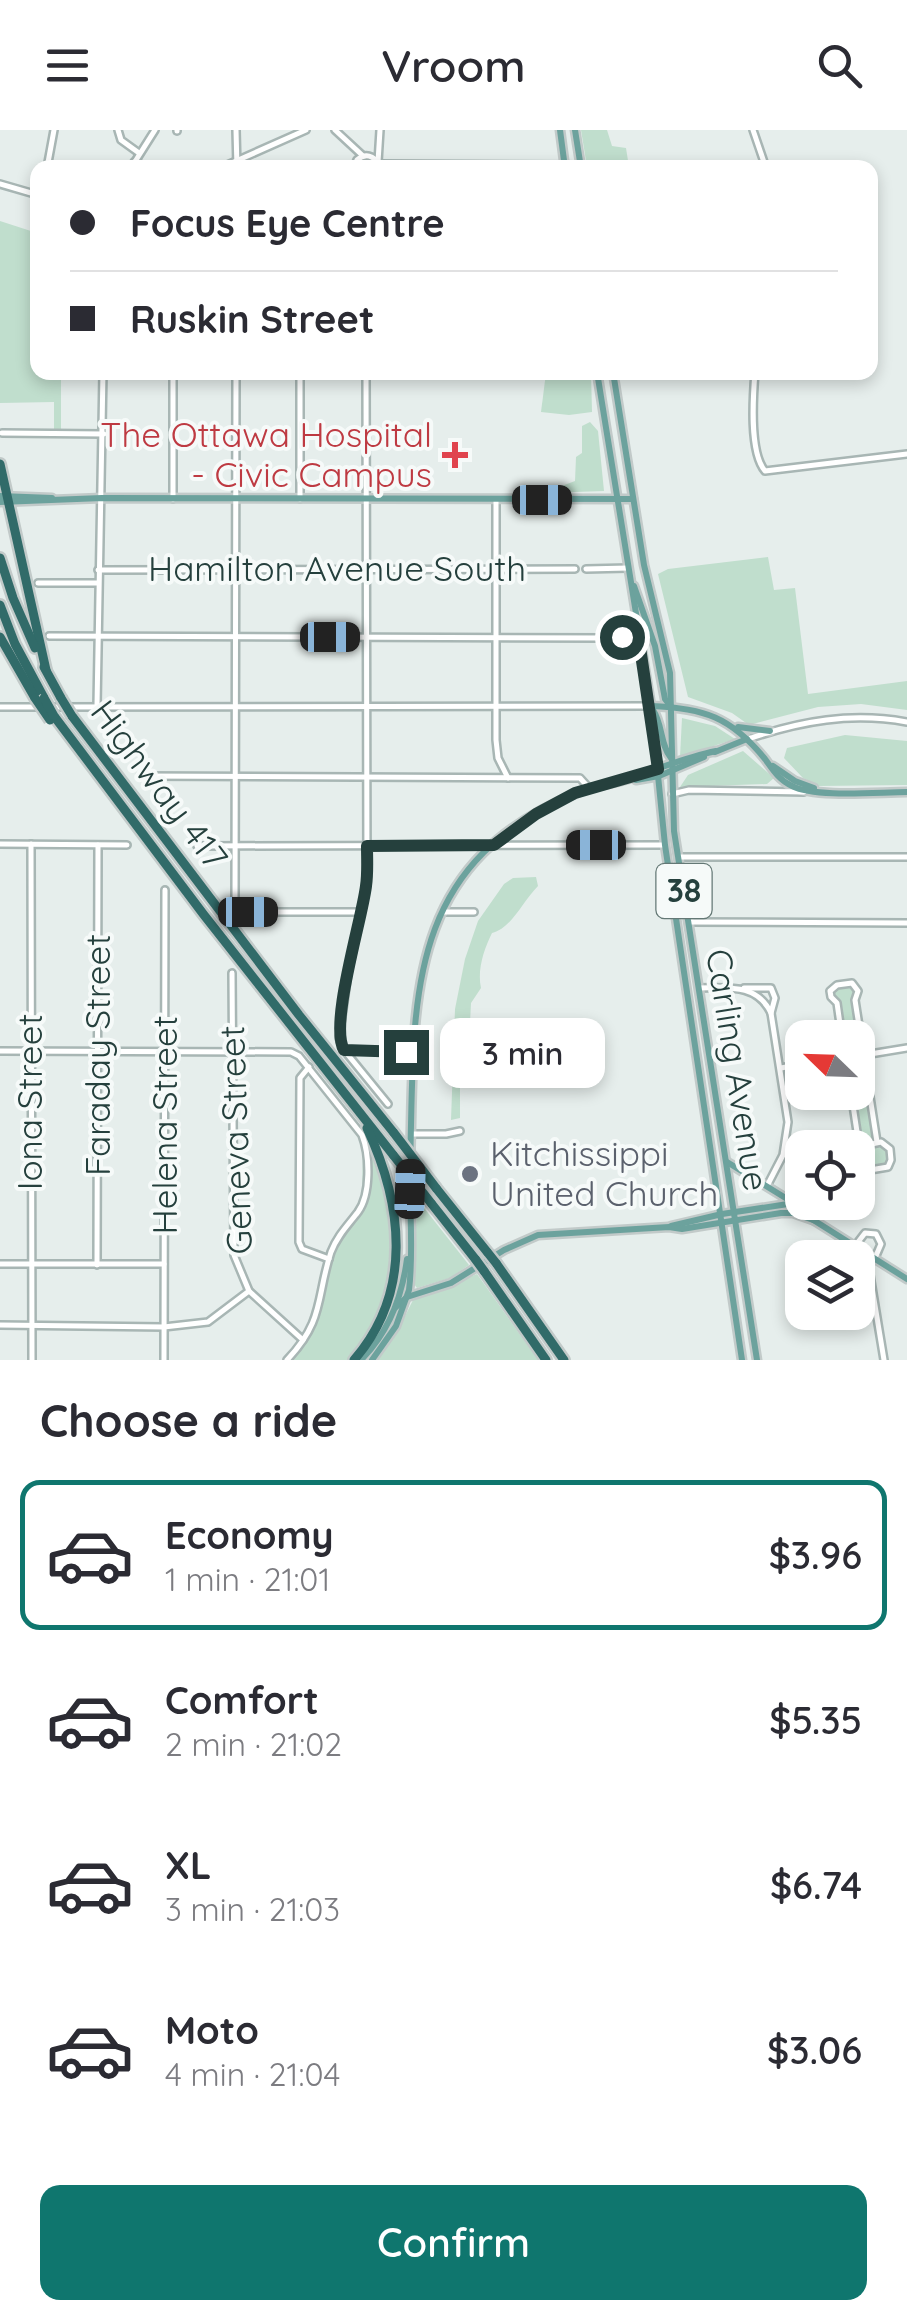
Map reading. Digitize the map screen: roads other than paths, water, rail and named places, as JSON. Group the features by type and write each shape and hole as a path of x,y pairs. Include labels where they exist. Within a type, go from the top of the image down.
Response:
{"highway":[{"path":"0,464 46,670"},
{"name":"Highway 417","path":"0,558 12,598 72,716 298,1015 496,1263 564,1360"},
{"path":"0,605 39,698"},
{"path":"0,637 52,718 476,1260 546,1360"},
{"path":"358,1360 385,1314 395,1261 388,1179 359,1113"}],"main road":[{"path":"560,130 564,160"},
{"path":"575,130 580,160"},
{"name":"Carling Avenue","path":"599,380 651,706 666,846 742,1360"},
{"name":"Carling Avenue","path":"614,380 647,580 668,657 678,856 757,1360"},
{"path":"5,499 633,499"},
{"path":"628,568 654,646 664,698 672,707"},
{"path":"651,706 697,710 732,726 770,732"},
{"path":"651,706 660,722 671,765"},
{"path":"732,726 789,784 815,792 907,792"},
{"path":"372,1360 393,1332 407,1297 414,1052 422,979 441,912 464,870 536,814 589,788 658,772 747,739"},
{"path":"767,762 798,783 836,791"},
{"path":"676,913 687,911"},
{"path":"726,1160 785,1198"},
{"path":"735,1216 785,1204"},
{"path":"396,1307 407,1297 451,1283 504,1250 538,1236 670,1227 789,1212 816,1222 845,1240"},
{"path":"358,1360 382,1336 396,1307 409,1238"},
{"path":"875,1259 907,1279"}],"street":[{"path":"48,160 54,130"},
{"path":"118,130 121,140 139,153"},
{"path":"135,160 155,130"},
{"path":"236,130 237,160"},
{"path":"247,160 306,130"},
{"path":"335,130 347,144 372,160"},
{"path":"379,160 380,130"},
{"path":"753,130 763,160"},
{"path":"347,144 352,160"},
{"path":"360,160 380,144"},
{"path":"0,184 30,193"},
{"path":"98,706 103,380"},
{"path":"173,380 173,499"},
{"path":"236,380 235,905 248,912 361,912"},
{"path":"300,380 300,499"},
{"path":"366,380 367,884 348,973 340,1038 344,1050 388,1104"},
{"path":"755,380 755,436 759,464 766,470 907,454"},
{"path":"2,434 104,434"},
{"path":"496,501 495,707 498,758 508,778"},
{"path":"586,569 628,568"},
{"name":"Hamilton Avenue South","path":"98,570 576,569"},
{"name":"Hamilton Avenue South","path":"38,582 98,583"},
{"path":"48,636 606,638 638,634"},
{"path":"0,707 651,706"},
{"path":"747,739 830,718 869,717 907,722"},
{"path":"140,776 580,778 589,788"},
{"path":"672,794 690,790 815,792"},
{"path":"0,844 126,845"},
{"name":"Iona Street","path":"31,844 32,1360"},
{"name":"Faraday Street","path":"97,1264 98,845"},
{"path":"196,846 666,846"},
{"path":"678,856 907,857"},
{"name":"Helena Street","path":"164,890 164,1360"},
{"path":"441,912 474,912"},
{"path":"689,922 907,923"},
{"name":"Geneva Street","path":"232,973 232,1242 249,1291 303,1340"},
{"path":"839,1020 837,1003 830,994 836,985 855,985 857,1020"},
{"path":"699,988 771,988 771,1013 788,1114 787,1138 768,1186"},
{"path":"741,988 761,998 771,1013"},
{"path":"875,1053 907,1048"},
{"path":"344,1050 414,1052"},
{"path":"0,1051 293,1052 309,1067 359,1131 366,1148 364,1202 339,1235 329,1258 321,1302 303,1340 287,1360"},
{"path":"309,1067 300,1078 299,1242 302,1249 329,1258"},
{"path":"780,1068 785,1067"},
{"path":"870,1110 876,1142 888,1146 890,1164 875,1170"},
{"path":"411,1134 460,1131"},
{"path":"860,1240 865,1234 876,1234 881,1244 875,1253"},
{"path":"0,1264 164,1264"},
{"path":"0,1326 164,1326 208,1322 249,1291"},
{"path":"875,1302 884,1360"}],"place":[{"name":"The Ottawa Hospital - Civic Campus","path":"455,455"},
{"name":"Kitchissippi United Church","path":"470,1174"}]}
